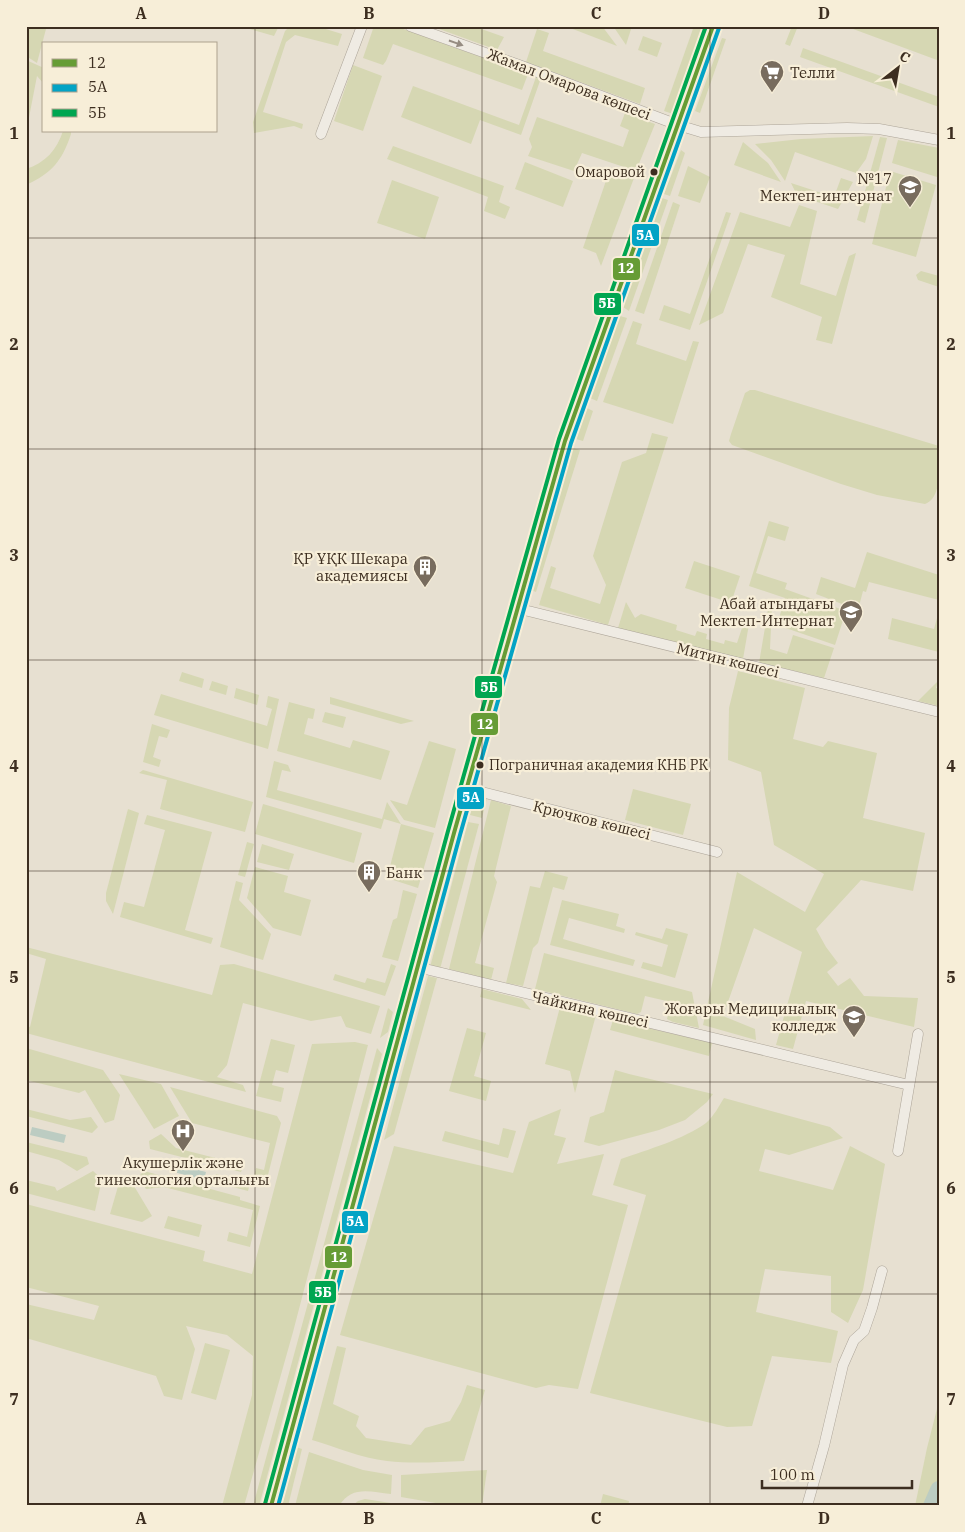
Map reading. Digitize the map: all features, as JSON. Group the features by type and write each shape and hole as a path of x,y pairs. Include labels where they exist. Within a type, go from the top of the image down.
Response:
{"main road":[{"path":"271,1506 466,788 565,441 713,26"}],"street":[{"path":"321,134 362,26"},
{"name":"Жамал Омарова көшесі","path":"410,26 519,65 678,126 702,132 847,128 879,129 939,140"},
{"name":"Митин көшесі","path":"516,608 939,712"},
{"name":"Крючков көшесі","path":"466,788 717,852"},
{"name":"Чайкина көшесі","path":"417,967 909,1085"},
{"path":"898,1151 918,1034"},
{"path":"806,1506 824,1446 843,1365 854,1340 864,1332 882,1271"}],"green space":[{"path":"26,26 37,26 46,29 37,63 26,56"},
{"path":"247,26 279,26 274,36 246,28"},
{"path":"290,26 316,26 342,34 338,46 295,35 286,42 263,112 303,124 302,129 294,126 254,133 253,122 285,31"},
{"path":"374,26 395,26 528,74 522,90 393,44 383,65 363,58"},
{"path":"431,26 473,26 504,37 497,50"},
{"path":"565,26 602,26 617,46"},
{"path":"613,26 632,26 626,45"},
{"path":"694,26 704,26 673,114 664,111"},
{"path":"792,26 798,26 790,46 785,44"},
{"path":"845,26 917,26 926,29 927,26 939,26 939,54 937,60"},
{"path":"537,29 549,33 543,51 645,88 640,104 526,62"},
{"path":"643,36 662,43 657,57 638,50"},
{"path":"722,38 726,39 700,113 695,111"},
{"path":"803,48 939,97 939,107 800,57"},
{"path":"26,60 42,67 42,82 37,76 26,133"},
{"path":"353,65 382,76 363,131 334,121"},
{"path":"536,77 541,78 521,135 480,120 471,144 401,117 413,86 519,125"},
{"path":"625,113 655,124 636,171 582,153 574,171 528,156 532,147 529,139 537,117 623,147 629,130 620,126"},
{"path":"63,132 71,132 64,152 55,165 43,176 26,185 26,169 39,163 49,155"},
{"path":"873,136 866,159 856,173 795,152 785,181 771,160 755,144 801,139"},
{"path":"880,137 887,138 865,223 857,220"},
{"path":"898,140 939,148 937,177 892,163"},
{"path":"743,142 768,163 781,182 734,165"},
{"path":"393,146 504,186 499,202 510,207 505,219 484,211 488,197 387,159"},
{"path":"681,150 685,153 670,196 664,194"},
{"path":"525,162 573,181 563,207 515,189"},
{"path":"688,166 710,177 700,203 678,196"},
{"path":"610,169 634,178 601,266 596,253 583,248"},
{"path":"890,171 936,185 916,257 872,244"},
{"path":"841,178 853,182 838,209 797,195 791,183 834,197"},
{"path":"392,180 439,197 425,239 377,223"},
{"path":"662,198 668,200 629,311 623,307"},
{"path":"673,202 680,205 644,314 635,311"},
{"path":"799,205 817,211 800,284 836,296 849,256 856,253 832,344 816,340 822,317 771,297 785,255 748,244 723,313 699,325 740,212 790,227"},
{"path":"726,212 731,213 690,330 659,320 664,305 690,314"},
{"path":"921,271 939,276 939,287 918,280 916,275"},
{"path":"620,316 627,318 597,401 590,398"},
{"path":"633,321 642,324 636,344 686,361 693,341 699,342 673,424 603,402"},
{"path":"750,390 939,446 939,479 935,495 925,504 877,495 732,445 729,441 731,434 745,393"},
{"path":"587,408 593,411 583,441 576,439"},
{"path":"652,433 668,437 608,625 539,605 551,566 556,568 550,588 600,604 606,585 593,556 622,462 646,453"},
{"path":"573,448 580,450 536,592 531,590"},
{"path":"769,521 789,527 785,541 768,536 756,573 787,583 785,589 846,611 835,645 777,625 785,598 749,586"},
{"path":"867,552 939,575 939,600 869,582 866,592 863,591 858,610 816,594 821,577 855,588"},
{"path":"694,561 740,576 731,603 685,588"},
{"path":"626,602 635,618 641,614 677,625 676,630 695,636 697,631 707,634 706,639 724,644 725,640 737,643 744,622 749,624 743,659 618,628"},
{"path":"769,604 772,606 770,649 787,654 793,635 834,648 824,678 759,663"},
{"path":"939,611 939,652 888,639 892,618 934,629"},
{"path":"738,671 805,688 793,739 823,747 828,741 877,753 863,818 925,833 913,891 861,880 816,929 838,963 827,972 838,986 850,978 864,996 918,998 914,1027 806,1001 793,1049 776,1045 802,952 754,928 723,1016 755,1029 756,1040 703,1025 737,872 805,912 824,874 774,845 761,772 728,760 729,708"},
{"path":"182,672 204,679 202,688 179,681"},
{"path":"212,681 228,686 226,695 209,690"},
{"path":"938,681 936,688 939,689 939,706 918,701"},
{"path":"236,688 259,695 257,705 234,698"},
{"path":"161,694 267,726 272,709 266,707 268,696 279,699 268,749 154,715"},
{"path":"330,697 414,721 401,724 330,704"},
{"path":"289,702 315,709 313,719 308,718 304,734 350,748 353,740 390,751 381,780 277,751"},
{"path":"325,712 346,717 343,728 322,722"},
{"path":"152,724 170,730 167,738 159,736 153,757 161,760 159,767 143,762"},
{"path":"429,741 456,749 435,828 404,820 390,800 407,805"},
{"path":"274,761 288,765 291,772 282,770 277,790 382,819 387,802 401,824 384,819 381,829 266,797"},
{"path":"143,770 253,802 245,832 160,809 167,780 139,773"},
{"path":"633,789 691,804 683,835 625,820"},
{"path":"487,798 482,818 470,815 474,801"},
{"path":"491,800 511,806 494,876 497,882 475,963 494,968 491,980 449,969"},
{"path":"263,804 362,833 354,863 255,834"},
{"path":"128,809 139,813 113,914 106,901 106,893"},
{"path":"147,815 212,832 185,930 213,938 211,944 120,917 124,902 144,907 165,830 144,824"},
{"path":"468,822 479,824 440,969 430,967"},
{"path":"401,824 434,833 418,888 387,878"},
{"path":"247,842 254,844 245,877 238,875"},
{"path":"262,844 294,854 289,870 257,862"},
{"path":"255,867 288,876 284,892 311,900 301,936 273,928 247,898"},
{"path":"545,871 568,877 564,890 553,887 538,943 533,948 523,986 506,983 530,886 540,888"},
{"path":"236,881 243,883 239,900 271,934 263,960 220,947"},
{"path":"403,890 417,894 398,961 382,957 393,920 397,918"},
{"path":"562,900 619,914 616,926 625,929 624,933 569,918 563,939 635,960 633,966 550,945"},
{"path":"666,928 688,934 675,978 641,968 643,962 662,967 668,945 635,935 636,932 662,939"},
{"path":"26,947 212,995 220,965 234,964 380,1006 371,1034 346,1027 341,1016 311,1021 243,1003 227,1065 217,1077 243,1085 246,1092 26,1033 26,1026 30,1027 46,959 26,953"},
{"path":"544,953 692,992 699,1028 667,1019 671,1002 645,996 641,1012 637,1014 535,989"},
{"path":"391,964 396,966 385,996 333,980 335,974 365,983 367,978 385,983"},
{"path":"428,976 437,978 394,1134 384,1140"},
{"path":"482,989 522,999 531,1010 480,997"},
{"path":"560,1007 596,1015 575,1093 570,1071 545,1064"},
{"path":"388,1008 393,1012 388,1032 380,1038"},
{"path":"613,1020 712,1043 709,1056 610,1030"},
{"path":"467,1028 486,1033 474,1076 491,1081 486,1101 449,1091"},
{"path":"271,1039 295,1045 288,1073 276,1070 272,1085 284,1088 281,1102 256,1096"},
{"path":"355,1042 368,1045 293,1332 244,1506 222,1506 252,1395 253,1356 227,1335 186,1326 195,1349 182,1400 164,1396 156,1376 26,1338 26,1304 94,1320 99,1306 26,1287 26,1204 205,1251 203,1261 252,1274 312,1044"},
{"path":"26,1048 103,1070 120,1095 114,1120 105,1123 85,1090 79,1093 26,1080"},
{"path":"377,1048 382,1054 259,1506 253,1506"},
{"path":"615,1070 713,1094 707,1102 685,1120 659,1130 599,1146 584,1142 590,1117 604,1112"},
{"path":"119,1074 161,1084 179,1116 154,1129"},
{"path":"170,1087 277,1116 281,1123 267,1179 254,1176 256,1168 264,1170 270,1143 192,1123"},
{"path":"724,1098 830,1127 843,1138 789,1155 765,1149 759,1171 833,1190 850,1146 885,1164 863,1290 848,1323 831,1312 831,1276 765,1269 756,1312 838,1331 831,1363 772,1356 752,1426 727,1427 590,1393 646,1195 613,1185 621,1159 665,1144 697,1129 706,1123"},
{"path":"26,1109 70,1120 91,1117 98,1127 92,1133 26,1116"},
{"path":"561,1109 554,1135 566,1138 557,1164 604,1154 592,1195 628,1205 578,1389 549,1385 536,1388 340,1335 394,1146 513,1173 529,1122"},
{"path":"503,1128 516,1131 508,1158 442,1141 445,1131 499,1145"},
{"path":"161,1134 176,1148 243,1165 241,1172 150,1149 149,1141"},
{"path":"26,1142 87,1157 89,1164 77,1171 59,1160 26,1151"},
{"path":"93,1171 102,1179 95,1211 26,1193 26,1180 55,1187 57,1191"},
{"path":"144,1171 240,1197 240,1200 260,1206 250,1247 227,1241 229,1232 247,1237 253,1210 164,1187 146,1189 138,1177"},
{"path":"216,1174 250,1183 248,1191 214,1182"},
{"path":"131,1181 152,1216 142,1222 110,1214 119,1183"},
{"path":"168,1216 202,1225 199,1237 164,1228"},
{"path":"205,1343 230,1350 216,1400 191,1393"},
{"path":"337,1346 346,1348 333,1404 359,1416 356,1426 366,1438 411,1445 425,1428 450,1421 461,1402 467,1385 485,1390 464,1461 415,1463 377,1460 312,1440"},
{"path":"939,1401 939,1506 915,1506 927,1448"},
{"path":"296,1447 302,1449 288,1506 281,1506"},
{"path":"309,1452 363,1470 392,1475 391,1494 362,1491 350,1495 339,1506 295,1506"},
{"path":"487,1470 482,1506 453,1506 401,1497 401,1475"},
{"path":"603,1494 629,1501 628,1506 600,1506"},
{"path":"365,1499 410,1506 352,1506 358,1501"}],"shaded area":[{"path":"32,1127 66,1135 64,1143 30,1135"},
{"path":"172,1163 206,1172 204,1180 170,1171"}],"waterway":[{"path":"932,1506 939,1490"}],"transit line":[{"name":"5Б","path":"265,1504 448,831 559,439 706,26"},
{"name":"12","path":"271,1506 454,833 565,441 713,26"},
{"name":"5А","path":"278,1506 460,835 571,443 719,28"}],"place":[{"name":"Телли","path":"772,93"},
{"name":"Омаровой","path":"654,172"},
{"name":"№17 Мектеп-интернат","path":"910,208"},
{"name":"ҚР ҰҚК Шекара академиясы","path":"425,588"},
{"name":"Абай атындағы Мектеп-Интернат","path":"851,633"},
{"name":"Пограничная академия КНБ РК","path":"480,765"},
{"name":"Банк","path":"369,893"},
{"name":"Жоғары Медициналық колледж","path":"854,1038"},
{"name":"Акушерлік және гинекология орталығы","path":"183,1152"}]}
